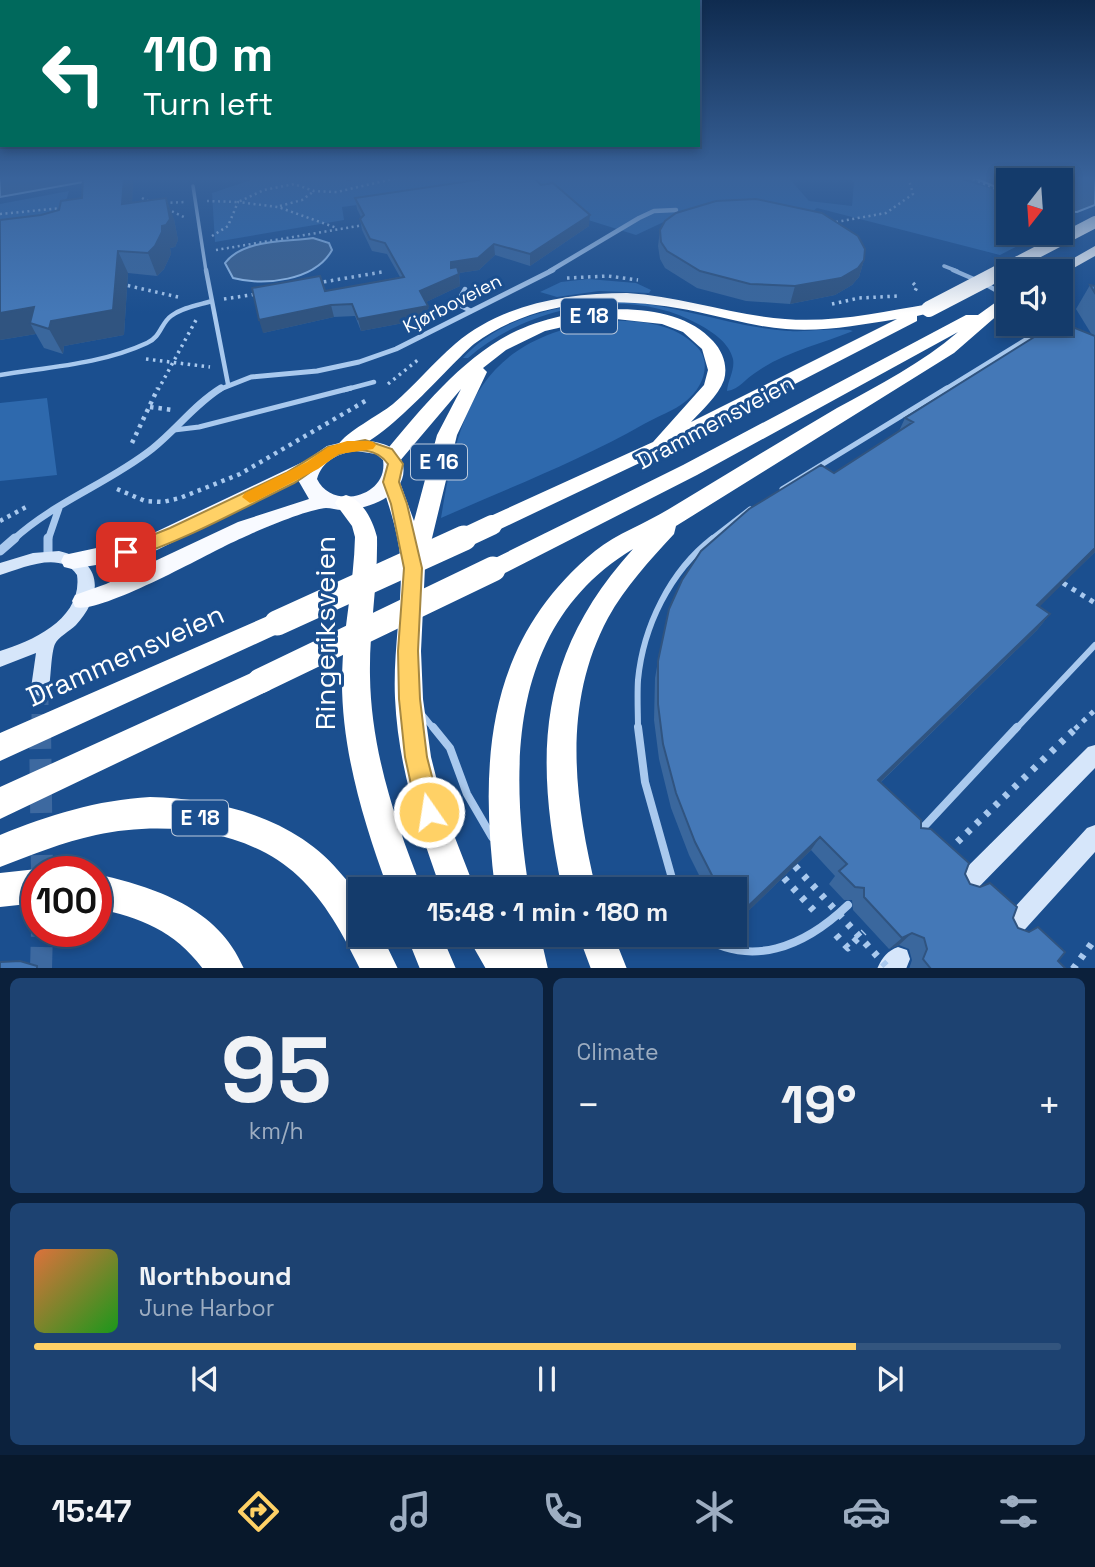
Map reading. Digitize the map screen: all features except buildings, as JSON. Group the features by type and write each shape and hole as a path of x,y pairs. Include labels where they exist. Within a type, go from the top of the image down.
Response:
{"highway":[{"name":"E 18","path":"347,446 389,417 475,335 507,318 547,306 625,297 660,300 748,319 823,325 929,309 1095,222"},
{"path":"1073,262 1095,250"},
{"path":"510,877 502,813 503,747 514,688 522,665 547,618 580,578 606,555 948,349 968,325 996,307"},
{"name":"Drammensveien","path":"0,747 492,525 660,446 929,309"},
{"name":"E 18","path":"392,457 464,376 503,345 531,331 581,317 611,314 640,316 689,331 709,348 715,357 717,375 702,401 660,446"},
{"name":"Drammensveien","path":"0,803 493,569 968,325"},
{"name":"E 16","path":"453,877 429,812 416,757 409,699 408,651 413,568 447,435 483,362"},
{"path":"72,561 126,552 150,544 347,446"},
{"name":"E 16","path":"347,446 373,446 392,457 396,464 391,482 399,504 413,568"},
{"path":"313,465 309,472 308,486 312,492 336,502"},
{"name":"E 16","path":"336,502 372,496 391,482"},
{"path":"83,601 114,590 268,518 336,502"},
{"name":"Ringeriksveien","path":"336,502 363,524 366,537 356,675 358,715 364,756 383,827 401,877"},
{"path":"577,877 560,796 562,720 570,684 587,633 599,611 628,571 676,515"},
{"name":"E 18","path":"0,851 49,831 127,814 214,819 262,835 301,857 323,878 348,914"},
{"path":"0,890 21,888"},
{"path":"112,894 135,899 176,915 210,946 226,968"},
{"name":"E 18","path":"369,947 380,968"},
{"path":"429,947 438,968"},
{"path":"493,947 508,968"},
{"path":"525,947 530,968"},
{"path":"601,947 610,968"}],"main road":[{"path":"0,569 13,563 48,557 72,561 83,570 87,584 83,601 69,620 47,639 21,653 0,659"},
{"path":"40,688 47,639"},
{"path":"964,886 1095,754"},
{"path":"1010,929 1095,836"}],"street":[{"name":"Kjørboveien","path":"0,551 33,521 59,508 152,449 213,393 228,384 251,377 317,371 359,362 396,349 553,270 632,222"},
{"path":"48,557 47,542 59,508"}],"lane":[{"path":"198,223 228,384"},
{"path":"944,266 996,294"},
{"path":"466,289 458,301 461,306 471,311"},
{"path":"0,375 125,354 152,341 162,332 169,317 184,309 212,301"},
{"path":"779,491 1032,336"},
{"path":"174,430 199,427 374,382"},
{"path":"671,877 641,761 637,694 641,659 649,625 662,594 676,574 705,540 757,505"},
{"path":"913,838 1095,645"},
{"path":"409,699 450,748 467,794 510,877"},
{"path":"766,961 779,958 803,946 848,905"},
{"path":"711,947 728,959"}],"path":[{"path":"200,240 228,226 230,222"},
{"path":"319,222 338,229"},
{"path":"203,252 364,225"},
{"path":"317,283 382,272"},
{"path":"109,283 212,301 264,292"},
{"path":"132,443 171,362 198,316 212,301"},
{"path":"125,354 225,367"},
{"path":"1063,583 1095,603"},
{"path":"937,861 1095,710"},
{"path":"795,866 892,965"},
{"path":"848,948 864,932"},
{"path":"1073,968 1095,939"}],"shaded area":[{"path":"0,222 60,222 57,231 0,239"},
{"path":"214,222 331,222 215,242"},
{"path":"595,222 663,222 636,235"},
{"path":"872,222 996,222 996,245 1020,245 1000,255"},
{"path":"313,238 329,243 332,250 314,269 288,279 259,281 233,278 225,263 233,255 254,246"},
{"path":"588,279 636,283 651,290 649,293 599,291 557,297 540,292 561,282"},
{"path":"621,301 767,329 853,331 778,359 727,391 733,359 720,339 700,325 672,313 642,306 611,304 549,314 520,325 492,340 468,358 463,358 479,343 516,321 578,305"},
{"path":"601,321 626,321 664,327 675,331 696,346 701,352 705,367 701,382 692,396 676,408 594,450 441,518 456,444 467,413 482,386 502,363 527,345 560,331"},
{"path":"47,398 57,475 0,481 0,403"}],"tunnel":[{"path":"40,688 40,727"},
{"path":"40,727 42,856"},
{"path":"41,968 42,947"}],"slow traffic":[{"path":"250,497 292,477 334,450 368,445"}],"route":[{"path":"126,552 176,533 292,477 334,450 365,445 387,452 396,464 391,482 399,504 413,568 409,605 409,699 416,757 429,812"}]}
